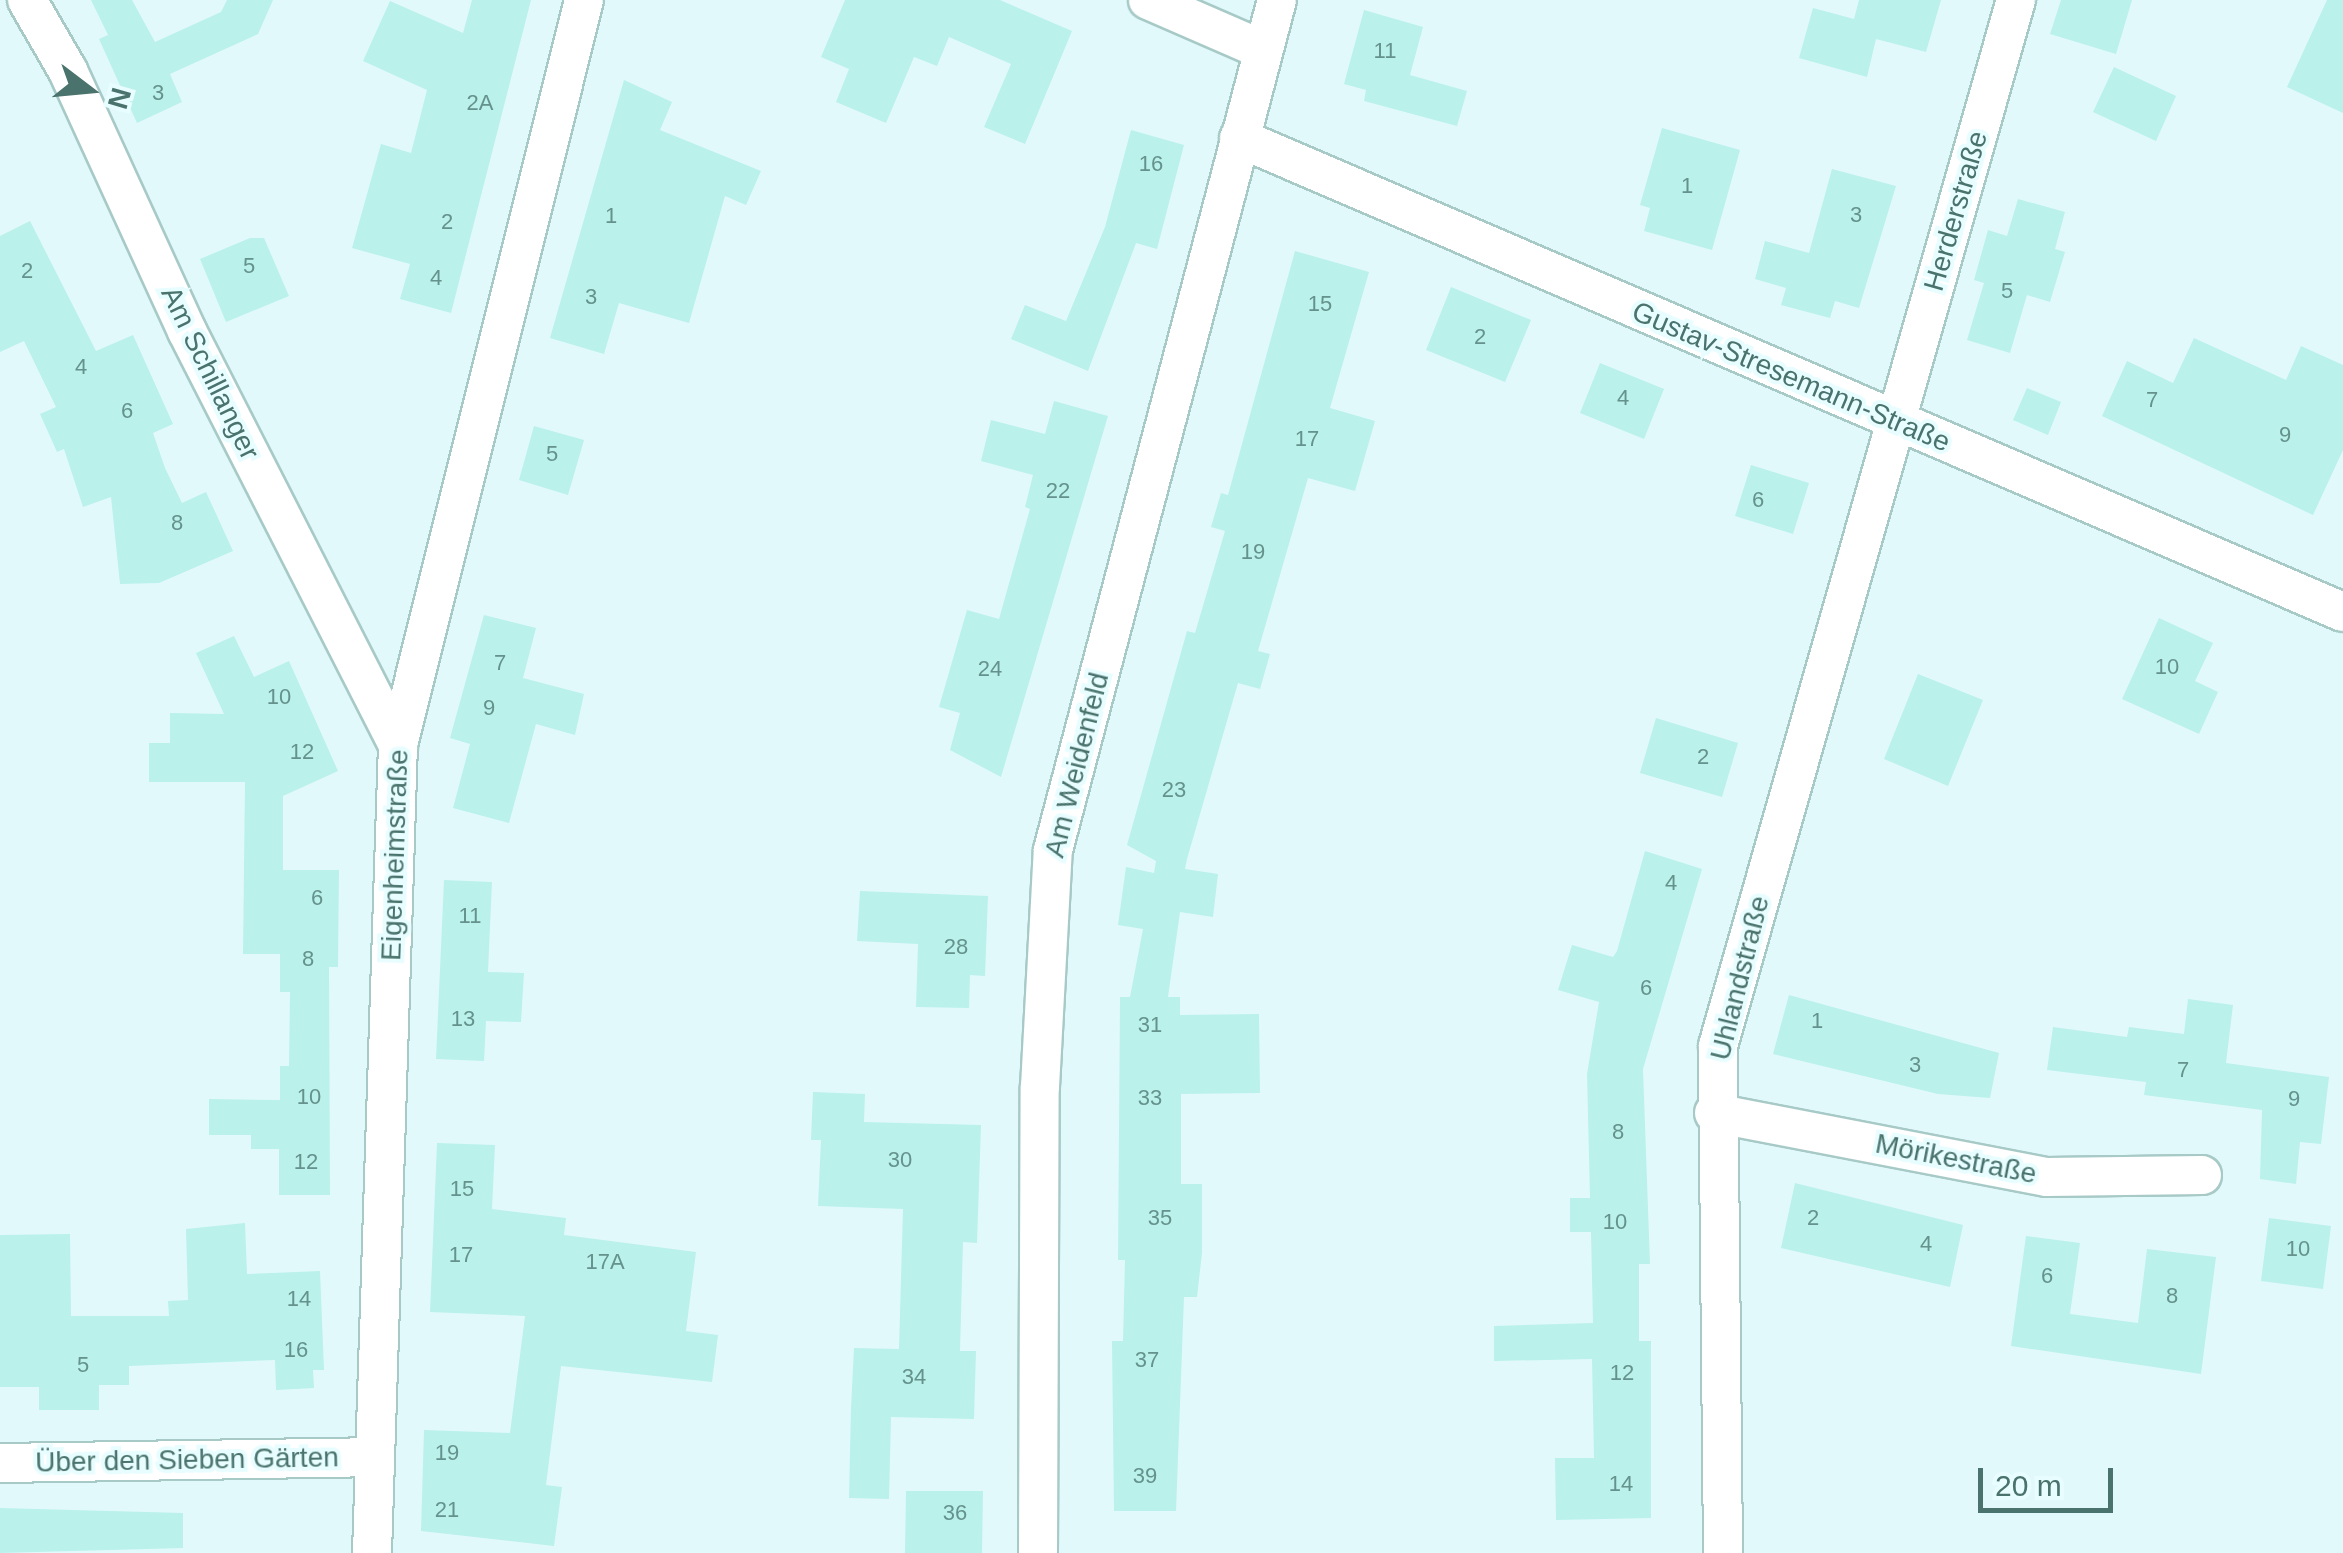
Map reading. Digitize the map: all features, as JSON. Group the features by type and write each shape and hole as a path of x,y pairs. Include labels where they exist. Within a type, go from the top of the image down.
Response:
{"street":[{"name":"Am Schillanger","path":"27,0 68,71 187,331 398,744"},
{"name":"Eigenheimstraße","path":"372,1553 398,744 584,0"},
{"path":"1148,0 1263,50"},
{"name":"Am Weidenfeld","path":"1038,1553 1040,1088 1053,850 1277,0"},
{"name":"Herderstraße","path":"1896,422 2016,0"},
{"name":"Gustav-Stresemann-Straße","path":"1239,138 2343,612"},
{"name":"Uhlandstraße","path":"1723,1553 1714,1113 1718,1046 1896,422"},
{"name":"Mörikestraße","path":"1714,1113 2047,1177 2202,1175"},
{"name":"Über den Sieben Gärten","path":"0,1463 374,1457"}],"building":[{"path":"91,0 132,0 155,42 221,12 227,0 273,0 258,34 170,74 182,102 137,123 99,39 108,35"},
{"path":"472,0 531,0 451,313 400,299 410,264 352,248 381,144 411,153 427,90 363,61 390,1 463,33"},
{"path":"845,0 1000,0 1072,31 1025,144 984,127 1011,64 949,37 937,66 914,57 886,123 836,102 849,69 821,57"},
{"path":"1859,0 1941,0 1926,52 1876,39 1867,77 1799,58 1813,8 1854,19"},
{"path":"2061,0 2132,0 2116,54 2050,34"},
{"path":"2327,0 2343,0 2343,113 2287,87"},
{"path":"1364,10 1423,27 1410,75 1467,91 1457,126 1364,101 1366,90 1344,84"},
{"path":"2114,67 2176,96 2156,141 2093,112"},
{"path":"624,80 672,102 660,130 761,171 746,205 725,196 689,323 619,303 604,354 550,338"},
{"path":"1662,128 1740,150 1712,250 1644,231 1650,208 1640,205"},
{"path":"1131,130 1184,145 1157,249 1136,243 1088,371 1011,339 1025,305 1066,321 1105,227"},
{"path":"1832,169 1896,186 1859,308 1835,301 1830,318 1781,305 1786,288 1755,279 1765,241 1809,253"},
{"path":"2018,199 2065,212 2055,249 2065,252 2050,302 2027,295 2010,353 1967,340 1984,283 1974,280 1988,230 2007,236"},
{"path":"30,221 96,351 133,335 173,424 153,433 165,468 182,503 206,492 233,551 159,583 120,584 111,497 83,507 64,449 57,452 40,414 56,407 24,341 0,352 0,236"},
{"path":"250,238 264,238 289,296 226,322 200,259"},
{"path":"1295,251 1369,272 1330,408 1375,421 1355,491 1308,478 1258,651 1270,654 1260,689 1238,683 1187,859 1185,869 1218,874 1213,917 1180,912 1168,997 1180,997 1180,1015 1259,1014 1260,1093 1181,1094 1181,1184 1202,1184 1202,1253 1197,1297 1184,1297 1176,1511 1114,1511 1112,1341 1123,1341 1125,1260 1118,1260 1120,997 1130,997 1143,929 1118,925 1126,867 1154,873 1156,861 1127,845 1187,631 1195,633 1225,531 1211,527 1221,493 1228,495"},
{"path":"1451,287 1531,320 1505,382 1426,350"},
{"path":"2194,338 2286,380 2301,346 2343,365 2343,450 2313,515 2102,416 2127,361 2173,383"},
{"path":"1600,363 1664,389 1644,439 1580,413"},
{"path":"2027,388 2061,402 2048,435 2013,420"},
{"path":"1054,401 1108,416 1001,777 950,750 960,713 939,707 967,610 999,619 1030,509 1025,507 1033,475 981,461 991,420 1045,434"},
{"path":"534,426 584,440 568,495 519,480"},
{"path":"1751,465 1809,483 1793,534 1735,516"},
{"path":"484,615 536,628 523,678 584,694 575,735 536,724 509,823 453,808 470,744 450,738"},
{"path":"2159,618 2213,643 2195,681 2218,692 2199,734 2122,699"},
{"path":"234,636 254,677 289,661 338,771 283,796 283,870 339,870 338,967 329,967 330,1195 279,1195 279,1149 251,1149 251,1135 209,1135 209,1099 280,1100 280,1066 289,1066 290,992 280,992 280,954 243,954 245,782 149,782 149,743 170,743 170,713 224,714 196,653"},
{"path":"1918,674 1983,700 1948,786 1884,759"},
{"path":"1656,718 1738,743 1722,797 1640,773"},
{"path":"1645,851 1702,869 1643,1069 1650,1264 1639,1264 1639,1341 1651,1341 1651,1518 1556,1520 1555,1458 1594,1458 1592,1359 1494,1361 1494,1326 1593,1323 1591,1232 1570,1232 1570,1198 1590,1198 1587,1074 1599,1002 1558,990 1572,945 1613,957 1617,951"},
{"path":"444,880 492,882 488,972 524,973 521,1022 486,1021 484,1061 436,1059"},
{"path":"860,891 988,896 985,976 970,975 969,1008 916,1007 918,944 857,941"},
{"path":"1789,995 1999,1053 1990,1098 1938,1094 1773,1054"},
{"path":"2188,999 2233,1005 2226,1063 2329,1077 2321,1144 2300,1142 2296,1184 2260,1179 2262,1110 2144,1095 2146,1082 2047,1070 2053,1027 2127,1037 2129,1027 2184,1034"},
{"path":"813,1092 865,1094 864,1122 981,1125 977,1243 963,1242 960,1351 976,1351 974,1419 891,1417 889,1499 849,1498 851,1408 854,1348 899,1349 903,1209 818,1206 821,1140 811,1140"},
{"path":"437,1143 495,1145 492,1209 566,1218 564,1235 696,1252 686,1331 718,1335 712,1382 561,1366 546,1485 562,1487 554,1546 421,1531 424,1430 510,1433 525,1316 430,1312"},
{"path":"1795,1183 1963,1225 1950,1287 1781,1248"},
{"path":"2269,1218 2331,1226 2323,1289 2261,1281"},
{"path":"245,1223 247,1274 320,1271 324,1370 313,1370 314,1388 276,1390 275,1360 129,1366 129,1385 99,1385 99,1410 39,1410 39,1387 0,1387 0,1235 70,1234 71,1316 169,1316 168,1301 188,1300 186,1229"},
{"path":"2026,1236 2080,1243 2070,1314 2138,1323 2147,1249 2216,1257 2201,1374 2011,1346"},
{"path":"906,1491 983,1491 982,1553 905,1553"},
{"path":"0,1508 183,1513 183,1548 0,1553"}]}
